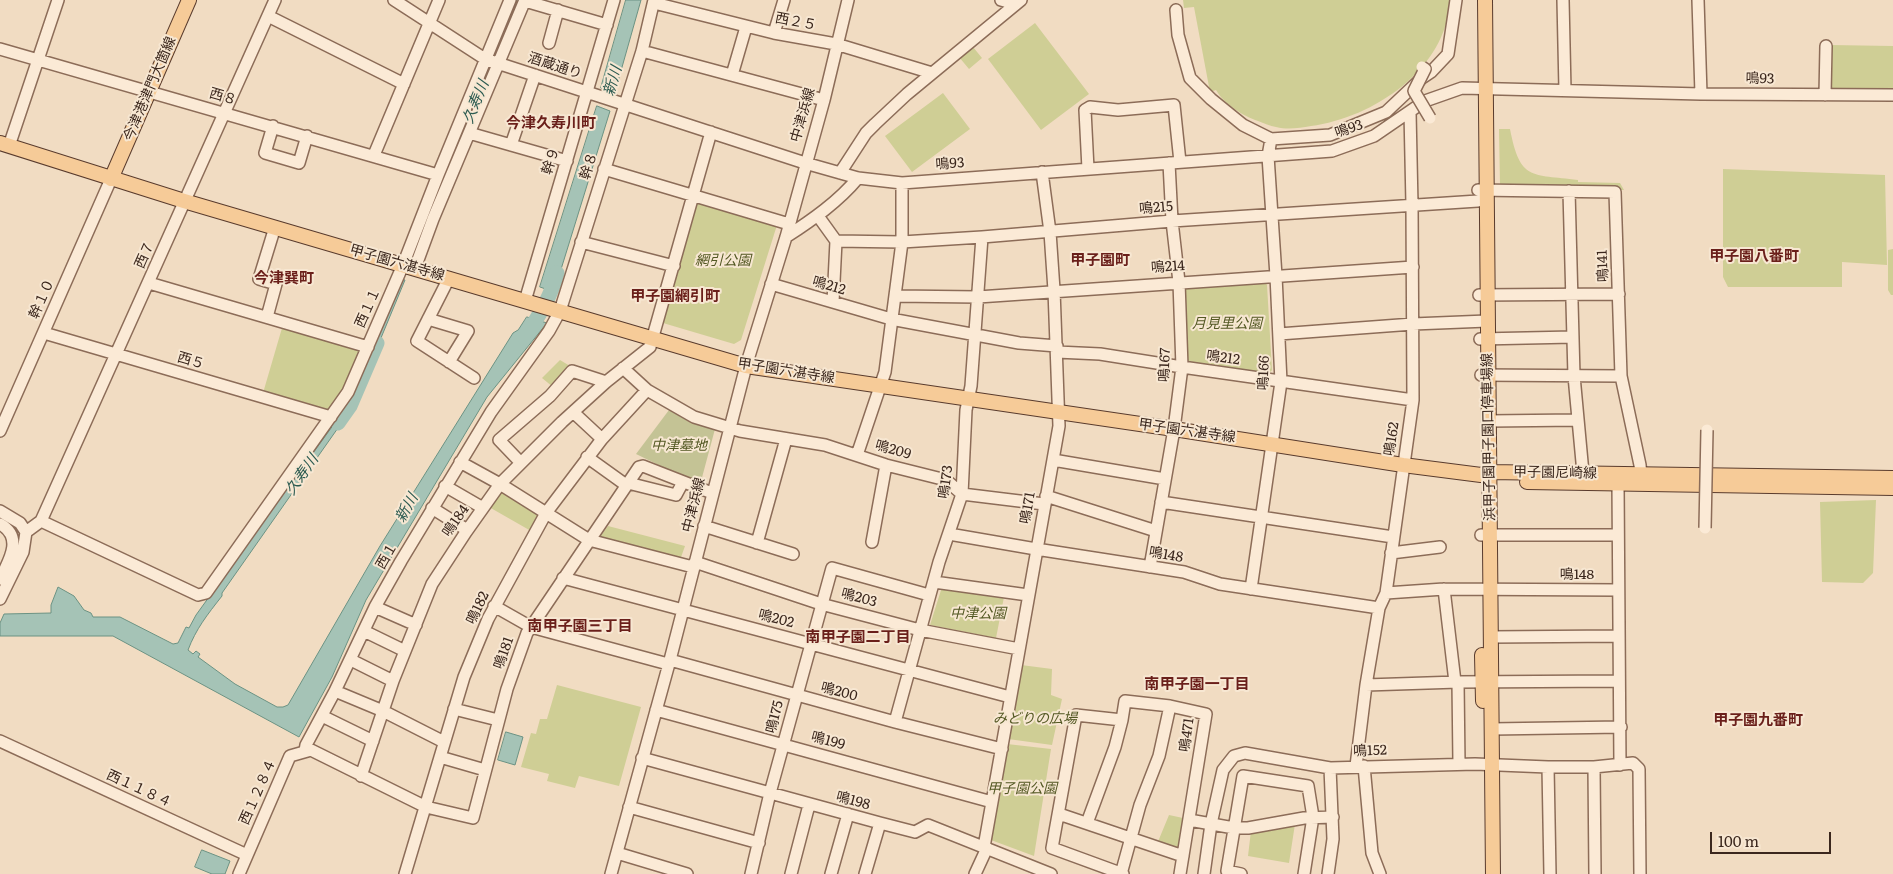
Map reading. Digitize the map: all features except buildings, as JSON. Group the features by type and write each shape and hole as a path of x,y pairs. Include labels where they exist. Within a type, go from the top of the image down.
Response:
{"main road":[{"name":"今津港津門大箇線","path":"111,179 189,0"},
{"name":"浜甲子園甲子園口停車場線","path":"1476,0 1481,89"},
{"name":"浜甲子園甲子園口停車場線","path":"1485,0 1481,89 1481,193 1487,476"},
{"name":"甲子園六湛寺線","path":"3,146 746,366 1487,476"},
{"name":"浜甲子園甲子園口停車場線","path":"1485,376 1489,421 1486,589 1488,765 1493,874"},
{"name":"甲子園尼崎線","path":"1487,476 1583,473 1893,478"},
{"name":"甲子園尼崎線","path":"1487,476 1618,484 1893,488"},
{"name":"浜甲子園甲子園口停車場線","path":"1485,874 1488,765 1492,729 1487,682 1491,637 1486,589"}],"street":[{"path":"3,146 39,60 58,0"},
{"name":"西７","path":"41,521 275,0"},
{"name":"酒蔵通り","path":"394,0 492,61 805,163"},
{"path":"374,155 439,0"},
{"name":"西１１","path":"41,521 198,595 206,593 348,392 368,347 409,267 438,174 492,61 510,0"},
{"path":"409,267 469,133 492,61 525,0 562,7 607,25"},
{"name":"幹９","path":"528,301 567,161 592,94 614,0"},
{"path":"774,34 784,0"},
{"name":"中津浜線","path":"611,874 669,662 746,366 786,237 824,100 848,0"},
{"path":"840,173 866,133 1007,3 1020,0"},
{"path":"1176,10 1178,34 1190,78 1211,100 1243,126 1272,138 1330,135 1386,112 1431,72 1448,54 1456,0"},
{"path":"1563,0 1565,90"},
{"path":"1698,0 1701,94"},
{"name":"西２５","path":"654,2 774,34 836,44 932,73"},
{"name":"幹８","path":"557,310 604,169 621,103 642,51 654,2"},
{"path":"549,43 562,7"},
{"path":"268,16 404,84"},
{"path":"732,75 746,26"},
{"path":"1825,95 1826,46"},
{"name":"西８","path":"0,49 438,174"},
{"path":"642,51 824,100"},
{"path":"1422,66 1425,69 1414,91 1430,118"},
{"path":"511,146 535,75"},
{"name":"鳴93","path":"805,163 858,178 902,183 1332,151 1374,136 1425,101 1462,88 1701,94 1893,95"},
{"name":"鳴167","path":"1088,169 1085,110 1090,107 1118,110 1174,105 1175,163 1172,222 1178,282 1182,367 1174,429 1150,567"},
{"name":"鳴162","path":"1380,874 1372,854 1360,766 1366,685 1378,608 1386,593 1413,400 1410,112"},
{"path":"273,126 265,154 299,163 307,136"},
{"path":"654,338 711,132"},
{"path":"469,133 567,161"},
{"name":"鳴166","path":"1251,589 1280,382 1276,276 1268,156 1272,138"},
{"path":"604,169 789,224"},
{"name":"鳴171","path":"975,874 986,847 1010,696 1059,426 1054,290 1050,232 1042,172"},
{"path":"786,237 818,216 850,188 858,178"},
{"name":"幹１０","path":"0,431 111,179"},
{"path":"858,455 884,372 902,242 902,183"},
{"path":"1569,191 1574,376 1583,473"},
{"name":"鳴141","path":"1481,193 1615,192 1621,376 1640,465 1640,474"},
{"name":"鳴215","path":"836,242 902,242 982,237 1412,205 1481,193"},
{"path":"818,216 836,242 833,302"},
{"path":"267,317 276,284 259,279 275,227"},
{"name":"鳴173","path":"895,722 930,595 962,494 966,410 971,386 982,237"},
{"path":"581,242 674,266"},
{"name":"鳴214","path":"895,296 978,297 1054,290 1413,267"},
{"path":"450,278 416,340 474,378"},
{"path":"149,283 368,347"},
{"name":"鳴212","path":"771,284 891,319 974,335 1057,349 1413,400"},
{"path":"1484,295 1619,294"},
{"name":"西１","path":"305,750 336,691 375,607 445,486 491,412 549,331 557,310"},
{"path":"428,319 468,332 450,362"},
{"path":"1279,334 1484,321"},
{"name":"西５","path":"44,333 331,417"},
{"path":"1484,339 1573,337"},
{"name":"鳴184","path":"362,776 394,680 432,584 467,530 500,484 573,412 606,382 650,347 654,338"},
{"name":"鳴209","path":"623,368 647,390 694,417 730,428 825,445 886,465 946,480 962,494"},
{"path":"521,463 498,440 550,396 572,371 606,382"},
{"path":"1485,376 1621,376"},
{"name":"鳴182","path":"405,874 464,677 494,606 546,513 587,457 647,390"},
{"path":"573,412 602,439"},
{"path":"1489,421 1578,420"},
{"path":"1705,528 1707,430"},
{"path":"757,543 786,439"},
{"path":"587,457 627,484 676,495 683,482 712,494"},
{"path":"1053,460 1165,479"},
{"name":"鳴203","path":"460,462 500,484 589,540 694,565 821,604 920,630 1019,649"},
{"path":"872,542 886,465"},
{"name":"鳴181","path":"426,807 473,818 498,720 513,670 527,633 639,466 683,482"},
{"path":"1618,484 1620,765"},
{"path":"445,486 483,508"},
{"path":"962,494 1045,500 1156,531"},
{"path":"1161,502 1393,537"},
{"path":"432,508 467,530"},
{"path":"0,511 20,522 26,532 24,552 0,599"},
{"path":"26,532 41,521"},
{"path":"0,524 10,532 14,539 12,555 0,579"},
{"path":"704,526 793,554"},
{"name":"鳴148","path":"949,534 1184,572 1220,584 1378,608"},
{"path":"1486,535 1618,535"},
{"path":"1391,553 1440,547"},
{"name":"鳴175","path":"751,874 770,793 832,568 930,595"},
{"name":"鳴202","path":"563,578 682,611 1010,696"},
{"path":"934,582 1028,595"},
{"path":"1444,589 1456,682 1459,764"},
{"name":"鳴148","path":"1386,593 1444,589 1618,590"},
{"name":"鳴200","path":"494,606 531,627 1002,749"},
{"path":"375,607 416,625"},
{"path":"364,631 405,651"},
{"path":"1491,637 1619,636"},
{"path":"351,660 394,680"},
{"path":"1366,685 1456,682 1618,681"},
{"path":"336,691 383,711 444,742"},
{"name":"鳴471","path":"1122,720 1125,701 1170,706 1206,714 1180,874"},
{"path":"1087,824 1115,747 1122,720 1076,715 1052,848 1121,874 1140,805 1159,756 1170,706"},
{"path":"454,709 498,720"},
{"name":"鳴199","path":"656,710 992,802"},
{"path":"322,716 373,741"},
{"path":"1492,729 1621,727"},
{"name":"西１１８４","path":"0,741 247,855"},
{"path":"305,750 311,750 426,807"},
{"name":"西１２８４","path":"247,855 290,756 305,750"},
{"name":"鳴152","path":"1204,874 1211,824 1223,770 1234,756 1245,753 1330,768 1459,764 1548,767 1633,763 1639,769 1640,874"},
{"path":"440,757 485,770"},
{"name":"鳴198","path":"642,758 809,805 915,832 928,825 1050,874"},
{"path":"1594,766 1595,874"},
{"path":"1548,767 1550,874"},
{"path":"1328,874 1333,838 1330,768"},
{"path":"1241,874 1227,871 1243,776 1308,786 1313,817 1304,874"},
{"path":"791,874 809,805"},
{"path":"630,808 759,842"},
{"path":"831,874 848,814"},
{"path":"1059,814 1183,856"},
{"path":"1189,820 1234,828 1248,828 1313,817 1333,817"},
{"path":"865,874 880,823"},
{"path":"617,854 687,874"},
{"path":"239,874 247,855"}],"green space":[{"path":"1183,0 1450,0 1446,25 1436,48 1421,68 1403,86 1381,101 1358,113 1335,121 1289,129 1274,127 1252,119 1229,105 1216,90 1210,92 1194,7 1184,8"},
{"path":"1035,23 1089,94 1041,130 988,59"},
{"path":"1830,45 1893,46 1893,89 1829,88"},
{"path":"973,47 982,58 969,69 959,57"},
{"path":"943,93 970,129 912,172 885,136"},
{"path":"1499,129 1510,129 1518,158 1530,172 1549,177 1578,180 1578,182 1620,183 1624,190 1500,185"},
{"path":"1723,169 1885,175 1887,265 1842,262 1842,287 1728,287 1723,277"},
{"name":"網引公園","path":"696,202 777,225 741,340 734,344 663,323"},
{"path":"1893,249 1893,295 1891,295 1888,290 1888,250"},
{"name":"月見里公園","path":"1264,280 1267,285 1272,370 1268,375 1191,364 1187,359 1182,289 1185,285"},
{"path":"282,328 358,349 360,354 345,387 330,409 326,411 263,393"},
{"path":"560,360 570,366 553,387 542,378"},
{"name":"中津墓地","path":"669,410 691,423 715,429 700,485 636,454"},
{"path":"502,492 508,492 538,512 539,516 531,531 489,507"},
{"path":"1876,500 1873,573 1863,583 1822,582 1820,502"},
{"path":"608,526 685,546 680,560 599,538"},
{"name":"中津公園","path":"942,587 1004,597 996,638 930,625"},
{"name":"みどりの広場","path":"1021,665 1052,669 1051,695 1062,699 1052,745 1008,739"},
{"path":"557,685 641,707 619,786 579,776 575,788 547,781 549,774 521,767 531,733 536,734 540,719 547,719"},
{"name":"甲子園公園","path":"1007,744 1051,749 1034,856 991,840"},
{"path":"1169,815 1183,818 1180,845 1176,849 1157,844"},
{"path":"1295,824 1289,863 1248,856 1251,831"}],"water":[{"path":"626,0 641,0 615,92 601,88"},
{"path":"487,70 491,72 414,260 409,259"},
{"path":"597,106 610,111 554,292 540,287"},
{"path":"401,279 405,280 371,362 367,361"},
{"path":"527,317 547,323 487,397 366,600 332,677 299,737 113,636 0,636 0,623 4,614 51,613 51,605 58,587 74,596 84,610 91,613 93,617 120,617 173,644 178,643 186,627 189,628 196,615 347,406 352,408 222,593 222,596 198,629 188,650 193,654 196,651 200,654 198,657 235,684 277,707 288,705 380,546 513,333 518,330"},
{"path":"506,732 523,737 515,765 498,760"},
{"path":"202,850 230,861 225,874 212,874 195,867"}],"waterway":[{"name":"久寿川","path":"481,89 518,0"},
{"name":"新川","path":"524,337 544,306 557,273"},
{"name":"久寿川","path":"338,423 350,406 377,343"}],"district":[{"name":"今津久寿川町","path":"551,124"},
{"name":"甲子園八番町","path":"1754,257"},
{"name":"甲子園町","path":"1100,261"},
{"name":"今津巽町","path":"284,279"},
{"name":"甲子園網引町","path":"675,297"},
{"name":"南甲子園三丁目","path":"580,627"},
{"name":"南甲子園二丁目","path":"858,638"},
{"name":"南甲子園一丁目","path":"1197,685"},
{"name":"甲子園九番町","path":"1758,721"}]}
